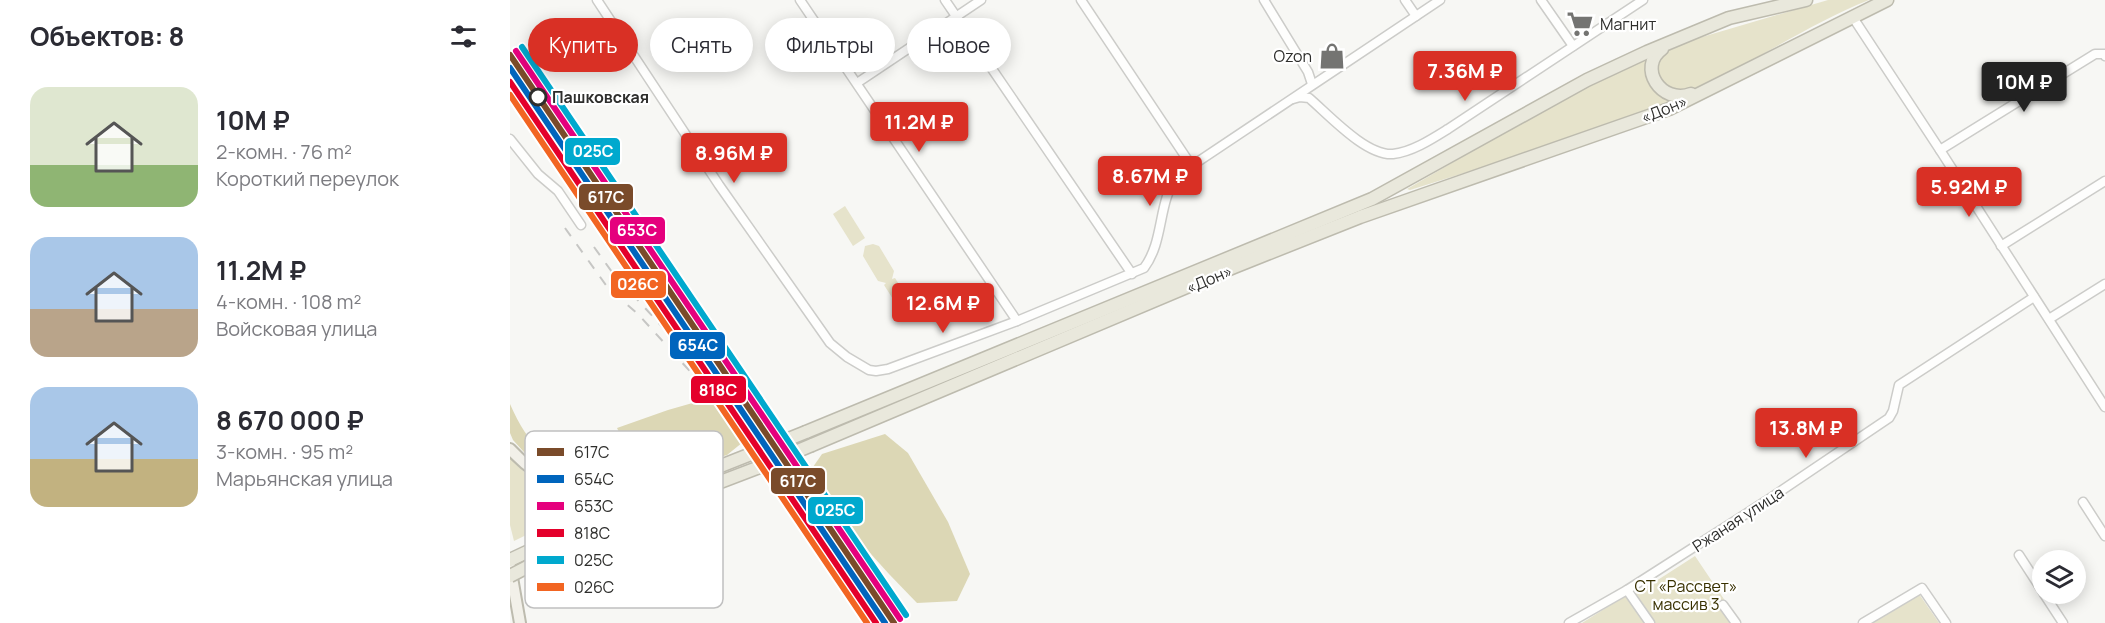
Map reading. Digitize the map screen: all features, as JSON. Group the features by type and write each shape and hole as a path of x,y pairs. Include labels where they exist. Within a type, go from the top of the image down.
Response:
{"highway":[{"name":"«Дон»","path":"723,465 1372,199 1587,80 1729,18 1806,0"},
{"name":"«Дон»","path":"723,481 1234,267 1360,217 1669,109 1887,0"},
{"path":"1668,45 1656,54 1652,62 1654,78 1658,86 1667,94 1677,97 1687,96 1763,62"},
{"name":"«Дон»","path":"510,561 525,553"},
{"name":"«Дон»","path":"510,576 525,568"}],"main road":[{"path":"510,449 525,462"},
{"path":"510,566 520,623"}],"street":[{"path":"597,0 719,185 830,343 869,370 876,371 1017,321 1144,268 1152,258 1165,200 1170,186 1178,175 1440,0"},
{"path":"800,0 1017,321"},
{"path":"945,0 1132,274"},
{"path":"857,83 981,0"},
{"path":"1081,0 1191,165"},
{"path":"1264,0 1308,72 1312,84"},
{"path":"1406,0 1416,16"},
{"path":"1540,0 1573,46"},
{"path":"1292,99 1300,97 1309,99 1368,147 1381,153 1393,154 1419,146 1448,129 1643,0"},
{"path":"1852,16 2105,407"},
{"path":"1940,150 2095,54 2105,56"},
{"path":"510,139 538,174 558,191 581,225"},
{"path":"2001,246 2105,181"},
{"path":"2049,319 2105,284"},
{"name":"Ржаная улица","path":"1569,623 1628,590 1768,500 1889,418 1899,385 2034,297"},
{"path":"2083,502 2105,536"},
{"path":"2019,555 2032,575"},
{"path":"1863,623 1922,588 1946,623"},
{"path":"1628,590 1650,623"},
{"path":"2051,604 2063,623"},
{"path":"1723,605 1736,623"}],"green space":[{"path":"1828,0 1869,0 1683,93 1667,88 1657,74 1662,57 1675,45"},
{"path":"1652,57 1652,79 1655,89 1672,102 1601,130 1410,190 1407,189 1576,91"},
{"path":"845,206 865,238 853,246 833,214"},
{"path":"873,244 879,246 894,271 892,279 895,278 909,300 898,307 884,285 886,283 878,281 863,256 865,246"},
{"path":"510,457 525,472 525,536 514,541 510,525"},
{"name":"СТ «Рассвет» массив 3","path":"1695,556 1740,623 1582,623 1625,596 1639,592"},
{"path":"1919,594 1939,623 1870,623"}],"shaded area":[{"path":"717,396 748,438 723,456 723,431 618,431 617,428"},
{"path":"510,404 525,432 525,453 510,433"},
{"path":"885,434 908,453 948,522 970,574 957,601 917,603 852,533 813,467 822,454"}],"railway":[{"path":"565,228 608,288 638,314 706,389"},
{"path":"594,247 612,272 688,355"},
{"path":"701,349 889,623"},
{"path":"682,351 716,380"}],"transit line":[{"name":"025С","path":"522,47 906,615"},
{"name":"653С","path":"516,51 900,619"},
{"name":"617C","path":"510,55 894,623"},
{"name":"654С","path":"510,68 885,623"},
{"name":"818С","path":"510,82 876,623"},
{"name":"026С","path":"510,95 867,623"}],"place":[{"name":"Магнит","path":"1580,24"},
{"name":"Ozon","path":"1332,56"},
{"name":"Пашковская","path":"538,97"}]}
